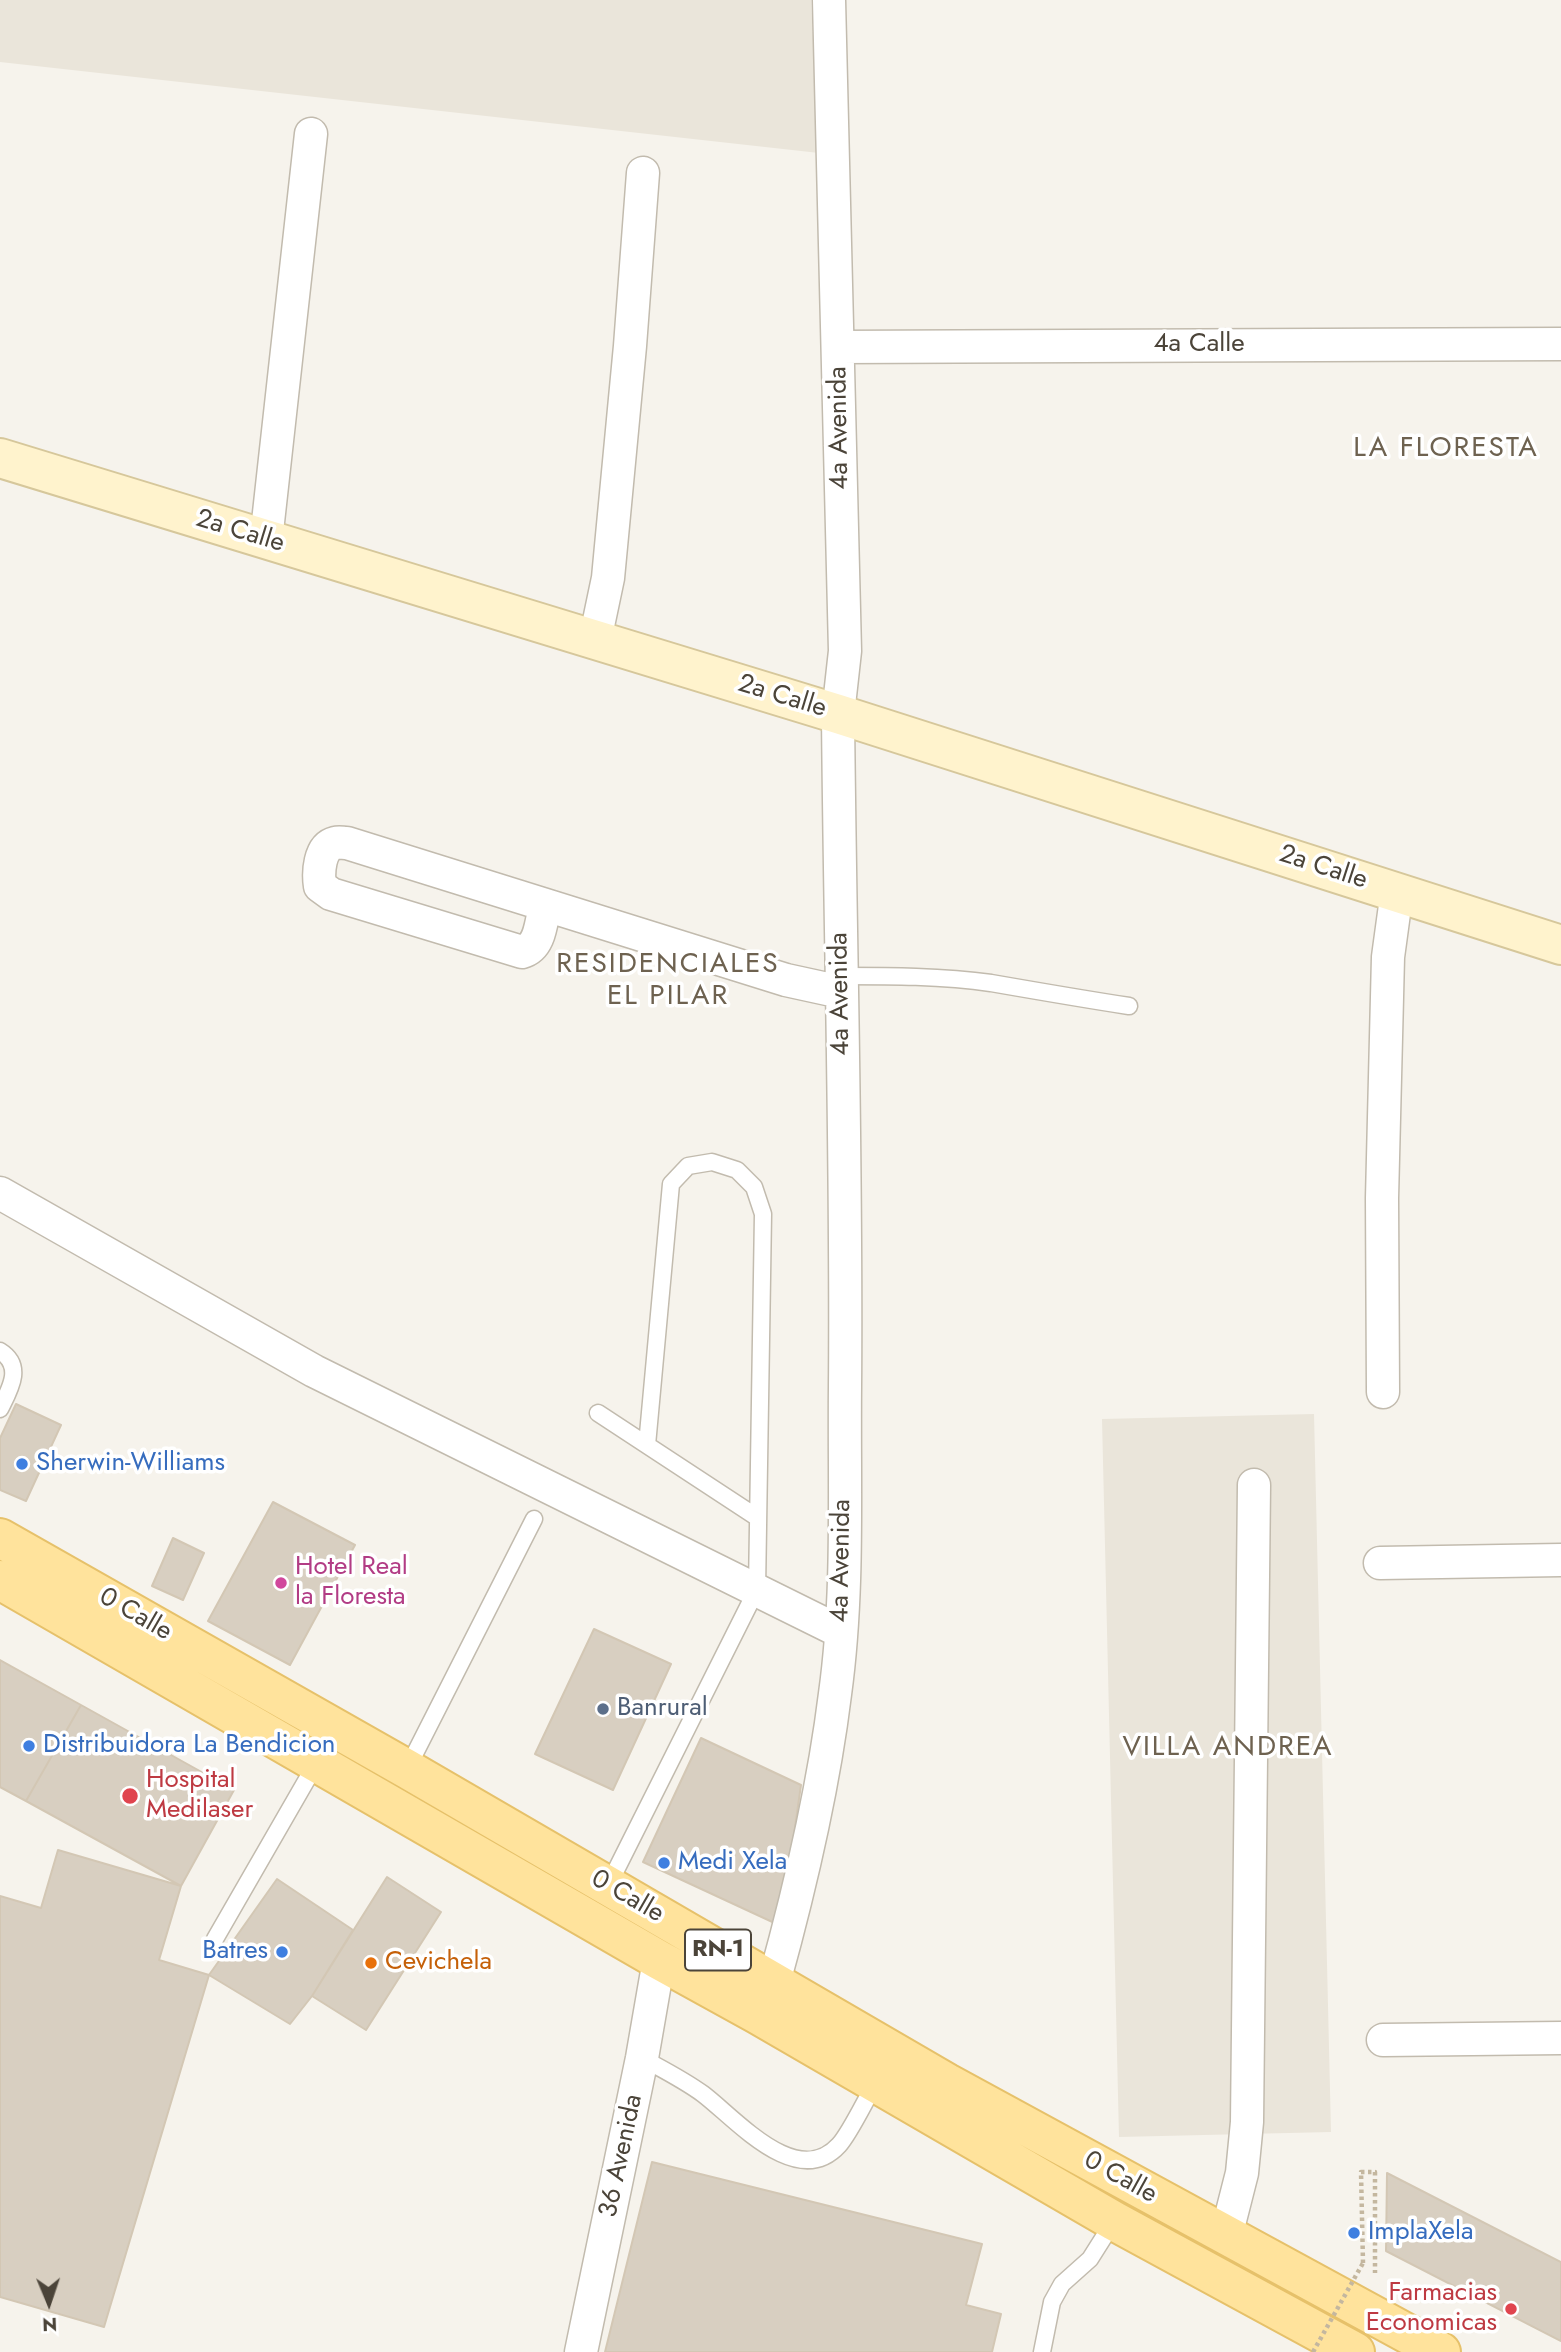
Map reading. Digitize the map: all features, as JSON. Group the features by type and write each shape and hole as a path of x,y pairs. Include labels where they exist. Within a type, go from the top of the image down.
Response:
{"main road":[{"name":"0 Calle","path":"0,1538 407,1769 947,2083 1441,2352"},
{"name":"0 Calle","path":"0,1580 1114,2221 1355,2352"}],"street":[{"name":"4a Avenida","path":"774,1982 823,1778 836,1692 841,1632 846,1282 838,714 845,651 829,0"},
{"path":"266,540 311,134"},
{"path":"595,640 608,578 643,173"},
{"name":"4a Calle","path":"838,347 1561,344"},
{"name":"2a Calle","path":"0,458 838,714 1561,945"},
{"path":"545,905 536,943 531,949 522,951 331,894 320,886 318,873 326,848 334,843 347,843 786,980 841,984"},
{"path":"1383,1392 1382,1198 1388,957 1397,891"},
{"path":"0,1193 314,1371 841,1632"},
{"path":"1226,2236 1242,2173 1247,2122 1254,1485"},
{"path":"1380,1563 1561,1560"},
{"name":"36 Avenida","path":"581,2352 642,2058 659,1960"},
{"path":"1383,2040 1561,2038"}],"lane":[{"path":"841,984 911,977 989,983 1129,1006"},
{"path":"608,1885 757,1590 763,1214 754,1187 737,1170 712,1162 688,1166 671,1184 647,1445"},
{"path":"0,1351 12,1361 14,1370 13,1381 0,1409"},
{"path":"598,1413 758,1518"},
{"path":"407,1769 534,1519"},
{"path":"215,1939 317,1762"},
{"path":"642,2058 701,2092 770,2148 791,2159 809,2160 822,2157 839,2145 875,2084"},
{"path":"1042,2352 1052,2302 1062,2284 1090,2259 1114,2221"}],"path":[{"path":"1313,2352 1363,2263 1361,2172 1375,2172 1375,2280"}],"shaded area":[{"path":"0,0 811,0 819,153 0,62"},
{"path":"1314,1414 1331,2132 1119,2137 1102,1419"}],"building":[{"name":"Sherwin-Williams","path":"16,1404 61,1425 26,1501 0,1490 0,1438"},
{"name":"Hotel Real la Floresta","path":"273,1502 355,1545 290,1665 208,1621"},
{"path":"173,1538 204,1553 183,1600 152,1586"},
{"name":"Banrural","path":"594,1629 671,1664 613,1790 535,1754"},
{"name":"Distribuidora La Bendicion","path":"0,1660 81,1705 26,1801 0,1787"},
{"name":"Hospital Medilaser","path":"81,1705 234,1790 181,1886 26,1801"},
{"path":"701,1738 801,1785 781,1926 643,1862"},
{"path":"58,1850 181,1886 159,1960 209,1975 104,2327 0,2297 0,1896 41,1908"},
{"name":"Cevichela","path":"387,1877 441,1912 366,2030 312,1996"},
{"name":"Batres","path":"277,1879 353,1930 312,1996 290,2024 209,1975"},
{"path":"652,2162 982,2244 966,2305 1001,2314 992,2352 605,2352"},
{"path":"1387,2173 1561,2262 1561,2341 1386,2251"}],"place":[{"name":"Sherwin-Williams","path":"22,1464"},
{"name":"Hotel Real la Floresta","path":"281,1583"},
{"name":"Banrural","path":"603,1709"},
{"name":"Distribuidora La Bendicion","path":"29,1746"},
{"name":"Hospital Medilaser","path":"130,1796"},
{"name":"Medi Xela","path":"664,1863"},
{"name":"Batres","path":"282,1952"},
{"name":"Cevichela","path":"371,1963"},
{"name":"ImplaXela","path":"1354,2233"},
{"name":"Farmacias Economicas","path":"1511,2309"}],"district":[{"name":"LA FLORESTA","path":"1446,449"},
{"name":"RESIDENCIALES EL PILAR","path":"668,981"},
{"name":"VILLA ANDREA","path":"1228,1748"}]}
